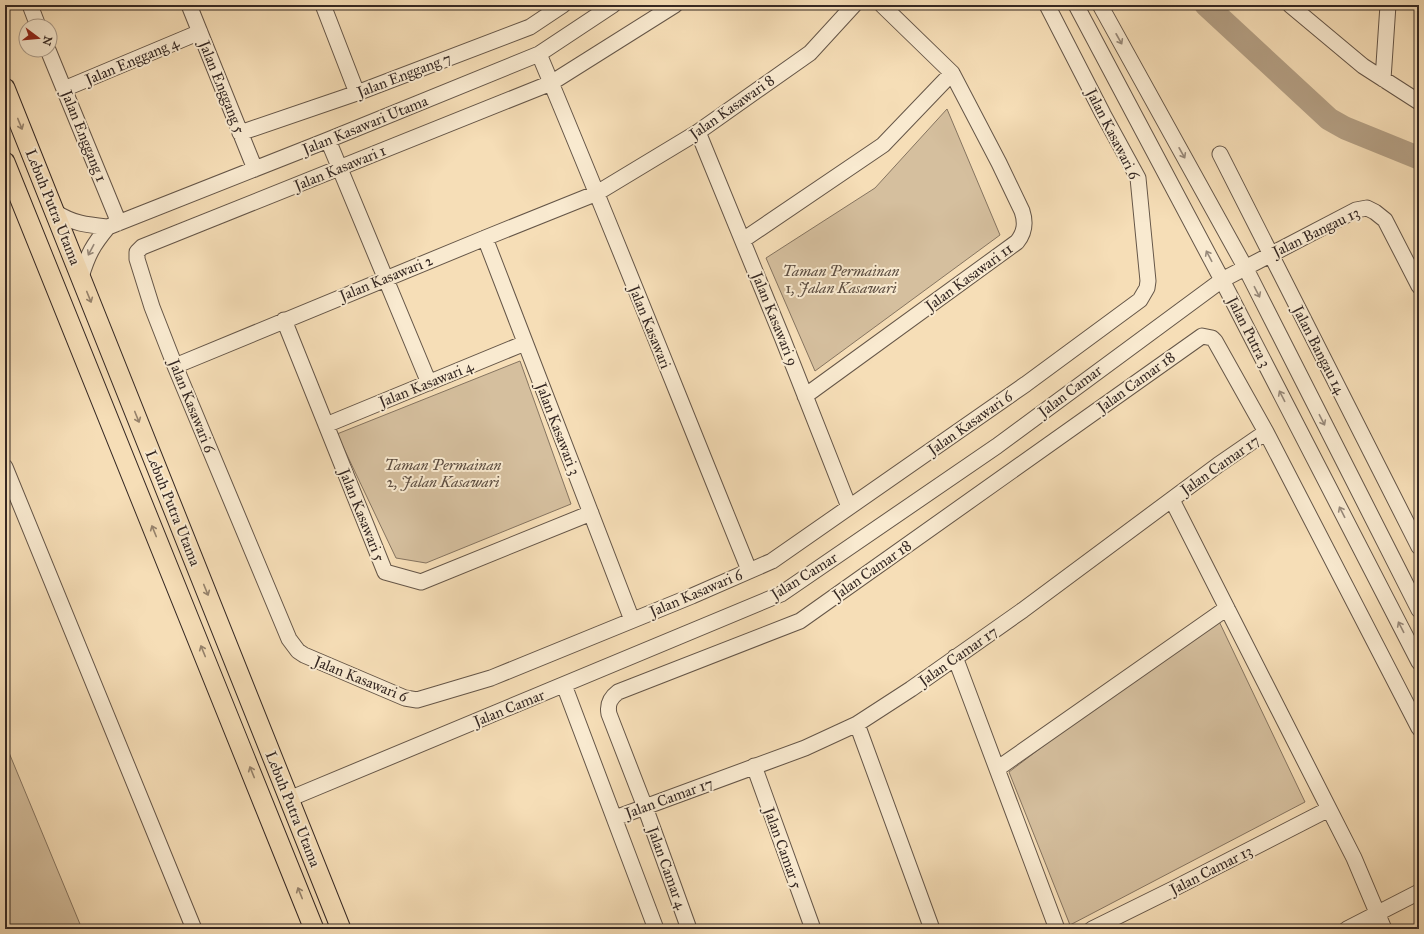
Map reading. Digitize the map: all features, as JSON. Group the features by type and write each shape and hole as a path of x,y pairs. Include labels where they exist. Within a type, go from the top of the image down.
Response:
{"main road":[{"name":"Lebuh Putra Utama","path":"5,88 341,929"},
{"name":"Lebuh Putra Utama","path":"5,162 314,929"}],"street":[{"path":"30,5 35,18"},
{"name":"Jalan Enggang 5","path":"189,5 255,169"},
{"path":"323,5 357,93"},
{"name":"Jalan Enggang 7","path":"240,133 357,93 530,27 562,5"},
{"name":"Jalan Kasawari Utama","path":"113,225 328,140 539,54 613,5"},
{"name":"Jalan Kasawari 1","path":"137,259 137,252 142,247 551,84 675,5"},
{"name":"Jalan Kasawari 8","path":"597,193 698,132 810,53 854,5"},
{"name":"Jalan Kasawari 11","path":"805,396 1017,242 1025,227 1025,219 1022,211 952,72 882,5"},
{"name":"Jalan Kasawari 6","path":"137,259 152,307 175,366 289,639 298,651 304,655 405,698 417,700 491,678 692,596 772,561 1026,384 1140,300 1144,294 1148,281 1138,178 1047,5"},
{"name":"Jalan Putra 3","path":"1076,5 1222,280 1419,662"},
{"name":"Jalan Putra 3","path":"1100,5 1245,267 1419,610"},
{"path":"1290,5 1363,66 1419,102"},
{"path":"1383,79 1388,5"},
{"name":"Jalan Enggang 4","path":"64,89 200,32"},
{"name":"Jalan Kasawari","path":"539,54 597,193 749,570"},
{"name":"Jalan Enggang 1","path":"51,58 113,225"},
{"path":"743,240 883,145 952,72"},
{"name":"Jalan Kasawari 9","path":"698,132 743,240 849,507"},
{"path":"328,140 429,383"},
{"name":"Jalan Bangau 14","path":"1220,154 1419,547"},
{"name":"Jalan Kasawari 2","path":"175,366 284,320 597,193"},
{"name":"Jalan Bangau 13","path":"1245,267 1356,210 1367,208 1376,212 1386,220 1419,286"},
{"path":"55,212 67,220 84,224 113,225"},
{"path":"81,277 87,257 95,242 113,225"},
{"name":"Jalan Kasawari 3","path":"485,238 632,620"},
{"name":"Jalan Camar","path":"289,799 782,594 997,446 1222,280 1245,267"},
{"name":"Jalan Kasawari 5","path":"284,320 385,572 421,582 591,513"},
{"name":"Jalan Camar 18","path":"645,807 609,714 609,701 613,696 618,692 800,621 1198,338 1207,336 1215,341 1266,432"},
{"name":"Jalan Kasawari 4","path":"326,425 525,343"},
{"path":"1266,432 1419,728"},
{"name":"Jalan Camar 17","path":"615,818 805,748 858,724 911,689 1023,610 1218,465 1266,432"},
{"path":"5,467 194,929"},
{"path":"1172,500 1354,858 1384,929"},
{"path":"997,769 1227,608"},
{"path":"955,657 1057,929"},
{"path":"564,685 656,929"},
{"path":"858,724 932,929"},
{"name":"Jalan Camar 5","path":"754,766 813,929"},
{"name":"Jalan Camar 4","path":"645,807 689,929"},
{"name":"Jalan Camar 13","path":"1092,929 1180,886 1329,809"},
{"path":"1347,929 1419,892"}],"green space":[{"name":"Taman Permainan 1, Jalan Kasawari","path":"947,109 1000,235 815,371 766,258 875,188"},
{"name":"Taman Permainan 2, Jalan Kasawari","path":"520,361 571,504 426,563 396,558 337,434"},
{"path":"1216,615 1305,802 1070,925 1009,772"},
{"path":"5,743 82,929 5,929"}],"waterway":[{"path":"1206,5 1329,119 1345,128 1419,158"}]}
